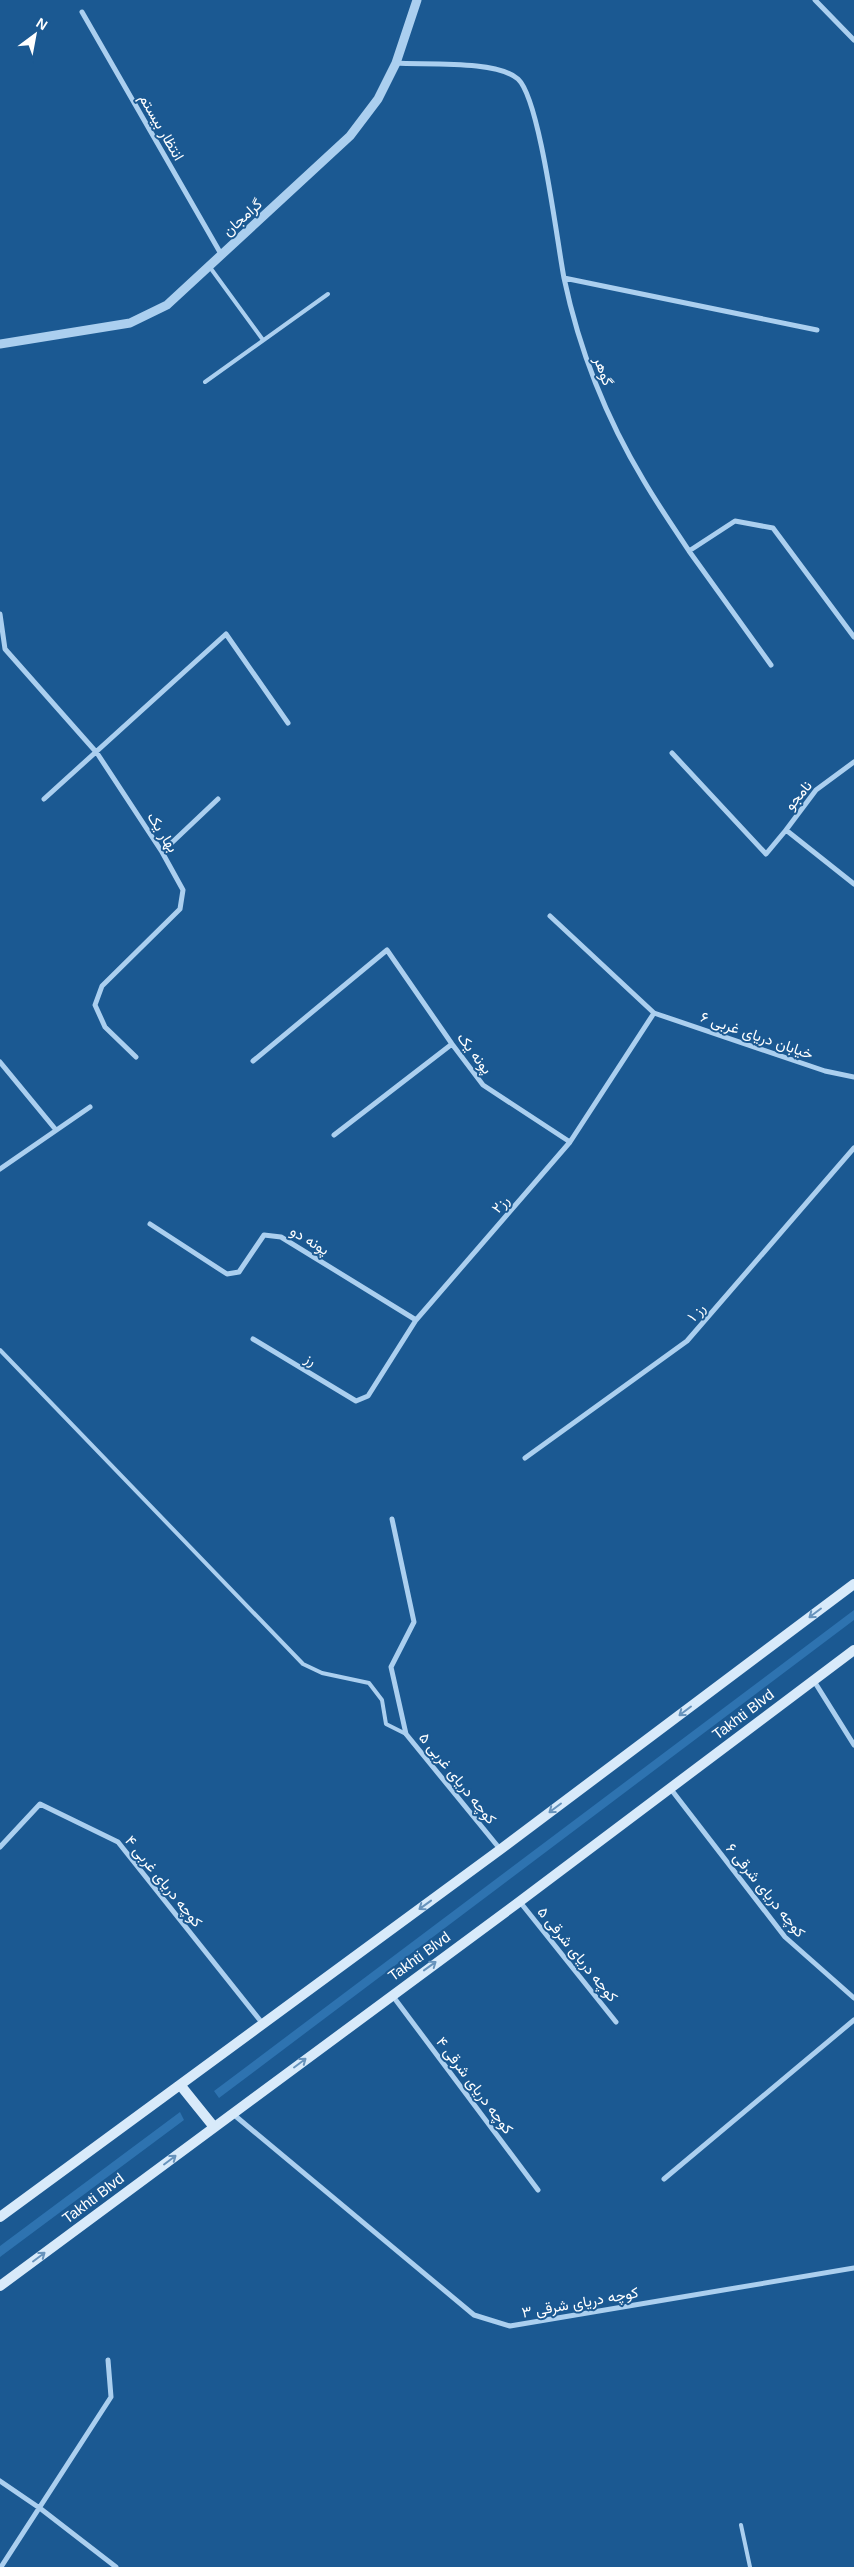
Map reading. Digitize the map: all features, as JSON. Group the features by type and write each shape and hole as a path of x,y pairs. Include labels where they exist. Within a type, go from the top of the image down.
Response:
{"main road":[{"path":"0,2217 181,2086 501,1849 854,1584"},
{"name":"Takhti Blvd","path":"0,2286 392,1994 519,1902 854,1650"},
{"path":"181,2086 214,2127"}],"street":[{"name":"گرامجان","path":"0,344 130,323 167,305 350,136 378,99 396,64 417,0"},
{"path":"815,0 854,40"},
{"name":"انتظار بیستم","path":"82,12 221,254"},
{"name":"گوهر","path":"396,64 494,67 518,79 528,94 543,159 564,278 587,364 600,398 643,481 771,665"},
{"path":"564,278 817,330"},
{"path":"690,551 735,521 773,528 854,637"},
{"name":"بهار یک","path":"0,614 5,649 97,753 162,852 183,890 180,909 102,986 95,1005 106,1027 136,1057"},
{"path":"44,799 97,753 226,634 288,723"},
{"path":"672,753 766,854 786,830"},
{"name":"نامجو","path":"854,762 816,790 786,830 854,884"},
{"path":"162,852 218,800"},
{"path":"550,916 654,1014"},
{"name":"پونه یک","path":"253,1061 388,950 452,1044 483,1085 570,1142"},
{"name":"خیابان دریای غربی ۶","path":"654,1014 825,1071 854,1077"},
{"name":"رز۲","path":"356,1401 368,1396 416,1320 570,1142 654,1014"},
{"path":"334,1135 452,1044"},
{"path":"0,1062 56,1130"},
{"path":"0,1169 90,1107"},
{"name":"رز ۱","path":"525,1458 687,1341 854,1148"},
{"name":"پونه دو","path":"150,1224 227,1274 240,1272 264,1235 281,1237 416,1320"},
{"name":"رز","path":"253,1339 356,1401"},
{"name":"کوچه دریای غربی ۵","path":"392,1519 414,1622 391,1667 406,1734 501,1849"},
{"path":"813,1680 854,1745"},
{"name":"کوچه دریای شرقی ۶","path":"670,1788 785,1937 854,1998"},
{"name":"کوچه دریای غربی ۴","path":"0,1847 40,1804 118,1842 263,2025"},
{"name":"کوچه دریای شرقی ۵","path":"519,1902 616,2022"},
{"name":"کوچه دریای شرقی ۴","path":"392,1994 538,2190"},
{"path":"664,2179 854,2020"},
{"name":"کوچه دریای شرقی ۳","path":"233,2114 474,2315 510,2326 854,2268"},
{"path":"1,2566 41,2508 111,2397 108,2360"},
{"path":"0,2481 41,2508 116,2567"}],"lane":[{"path":"209,266 263,340"},
{"path":"205,382 328,294"},
{"path":"0,1350 304,1664 322,1672 369,1683 382,1700 386,1724 406,1734"},
{"path":"741,2525 750,2567"}],"shaded area":[{"path":"854,1610 854,1620 219,2098 214,2091"},
{"path":"180,2112 184,2120 0,2257 0,2246"}]}
